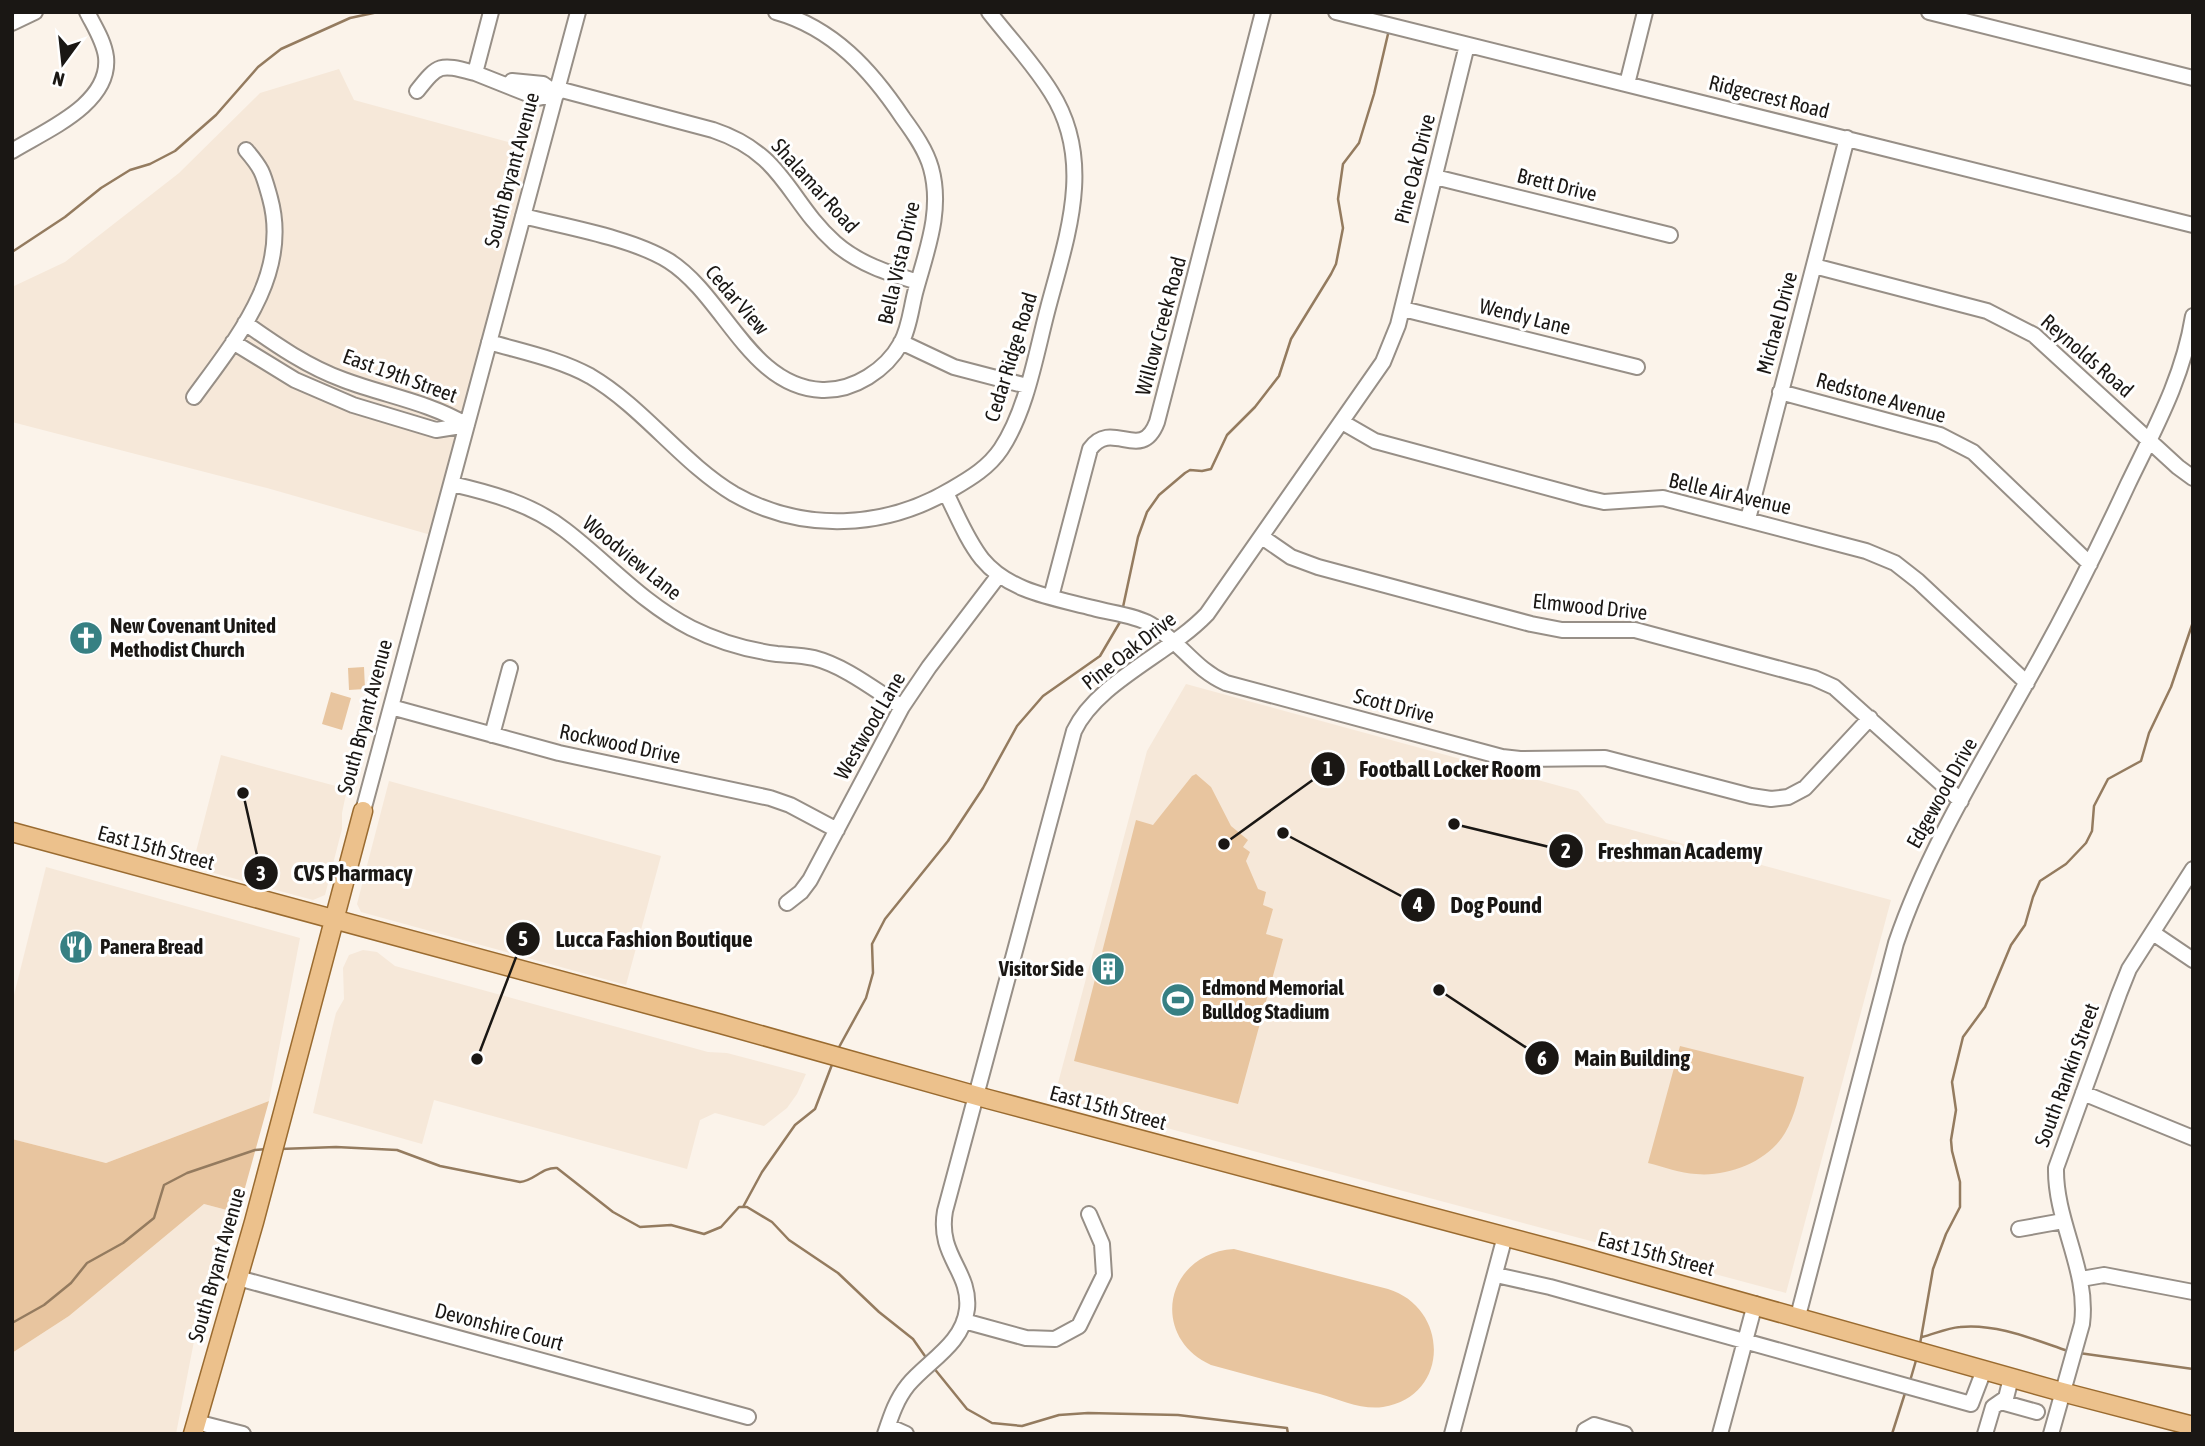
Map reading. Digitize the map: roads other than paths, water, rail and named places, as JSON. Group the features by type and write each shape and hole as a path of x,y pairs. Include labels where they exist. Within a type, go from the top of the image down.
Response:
{"main road":[{"name":"South Bryant Avenue","path":"194,1428 238,1278 363,811"},
{"name":"East 15th Street","path":"12,832 976,1096 1755,1304 2011,1378 2193,1426"}],"street":[{"path":"12,23 35,12"},
{"path":"12,151 80,108 99,89 104,78 106,56 103,43 86,12"},
{"path":"475,73 491,12"},
{"name":"South Bryant Avenue","path":"363,811 578,12"},
{"name":"Bella Vista Drive","path":"776,12 815,28 858,60 894,104 925,150 936,201 933,228 901,342"},
{"name":"Cedar Ridge Road","path":"489,342 558,362 590,377 634,410 715,480 765,509 817,521 848,522 908,509 971,479 1000,451 1016,422 1072,217 1075,166 1065,119 1053,95 989,12"},
{"name":"Willow Creek Road","path":"1051,597 1090,449 1095,442 1108,437 1133,442 1143,441 1152,433 1157,422 1263,12"},
{"name":"Ridgecrest Road","path":"1336,12 2193,225"},
{"path":"1627,84 1645,12"},
{"path":"1929,12 2193,78"},
{"name":"Pine Oak Drive","path":"964,1321 967,1309 962,1277 950,1255 943,1230 945,1211 1074,731 1083,714 1104,694 1175,642 1207,614 1383,362 1394,340 1403,309 1467,45"},
{"name":"Shalamar Road","path":"417,92 432,72 442,67 497,80 543,84 557,91 713,130 734,138 770,163 834,242 873,267 918,282"},
{"name":"Michael Drive","path":"1748,519 1847,138"},
{"path":"194,397 245,323 269,278 275,254 274,214 261,167 246,150"},
{"name":"Brett Drive","path":"1435,177 1670,235"},
{"name":"Cedar View","path":"523,216 638,246 668,260 696,284 765,366 793,384 825,390 850,386 878,370 901,342"},
{"name":"Reynolds Road","path":"1814,266 1987,311 2010,321 2045,344 2193,478"},
{"name":"Wendy Lane","path":"1403,309 1637,367"},
{"name":"Edgewood Drive","path":"1798,1316 1896,943 1921,876 2090,564 2179,375 2193,316"},
{"name":"East 19th Street","path":"245,323 301,360 342,380 442,410 467,425"},
{"name":"East 19th Street","path":"233,342 295,380 353,405 436,430 467,425"},
{"path":"901,342 954,367 1027,386"},
{"name":"Redstone Avenue","path":"1780,392 1940,435 1973,452 2090,564"},
{"name":"Belle Air Avenue","path":"1342,422 1375,441 1586,498 1604,502 1663,498 1866,551 1895,563 1918,581 2026,684"},
{"name":"Woodview Lane","path":"452,484 520,504 564,528 634,590 667,615 692,629 743,647 820,659 902,707"},
{"name":"Scott Drive","path":"946,493 980,555 999,575 1022,588 1147,622 1175,642 1197,666 1226,682 1502,757 1520,760 1595,757 1613,759 1771,799 1788,797 1801,791 1870,718"},
{"name":"Elmwood Drive","path":"1262,537 1291,556 1318,567 1531,624 1562,630 1635,630 1814,678 1834,687 1961,801"},
{"name":"Westwood Lane","path":"787,903 801,892 810,880 902,707 999,575"},
{"path":"492,734 510,668"},
{"name":"Rockwood Drive","path":"391,707 559,753 770,798 790,805 837,830"},
{"name":"South Rankin Street","path":"2051,1434 2082,1324 2084,1306 2081,1279 2063,1221 2056,1168 2129,969 2193,869"},
{"path":"2153,933 2193,960"},
{"path":"2082,1093 2193,1138"},
{"path":"906,1434 886,1430 900,1396 910,1383 943,1353 964,1321 1026,1338 1055,1339 1079,1325 1104,1275 1102,1244 1089,1214"},
{"path":"2019,1228 2063,1221"},
{"path":"1452,1434 1505,1236"},
{"path":"1496,1275 1550,1287 1971,1404 1984,1370"},
{"path":"2081,1279 2104,1275 2193,1292"},
{"name":"Devonshire Court","path":"238,1278 748,1417"},
{"path":"1720,1434 1755,1304"},
{"path":"1985,1434 1993,1407 2006,1398 2011,1378"},
{"path":"2001,1402 2037,1412"},
{"path":"1584,1434 1585,1430 1594,1425 1625,1434"},
{"path":"194,1428 243,1434"}],"waterway":[{"path":"12,252 130,170 150,164 175,151 216,115 258,67 281,49 350,18 378,12"},
{"path":"1123,607 1138,537 1147,512 1159,495 1185,473 1190,470 1211,469 1227,435 1255,407 1279,376 1291,339 1336,264 1343,228 1338,199 1343,164 1359,143 1388,34"},
{"path":"838,1049 866,998 873,973 872,944 885,919 948,841 983,788 1017,726 1043,696 1100,656 1120,622"},
{"path":"1920,1344 1933,1269 1960,1207 1960,1182 1951,1140 1956,1110 1952,1082 1963,1037 1985,1007 2011,945 2025,925 2040,881 2066,864 2086,843 2092,831 2094,806 2108,779 2141,761 2149,733 2171,687 2193,622"},
{"path":"280,1149 336,1147 397,1150 440,1166 520,1182 557,1168 613,1212 640,1227 671,1225 704,1234 721,1227 739,1207 743,1207 762,1172 795,1125 815,1109 833,1062"},
{"path":"12,1323 44,1305 71,1283 87,1263 123,1243 154,1218 164,1185 187,1173 255,1150 267,1149"},
{"path":"743,1207 772,1222 789,1240 838,1273 879,1312 913,1339 927,1359"},
{"path":"1922,1337 1974,1326 2015,1333 2068,1351"},
{"path":"2079,1353 2193,1369"},
{"path":"1910,1381 1917,1357"},
{"path":"933,1367 967,1409 992,1423 1022,1426 1059,1415 1088,1413 1178,1415 1287,1428 1288,1434"},
{"path":"1892,1434 1906,1390"}],"place":[{"name":"New Covenant United Methodist Church","path":"86,638"},
{"name":"CVS Pharmacy","path":"243,793"},
{"name":"Freshman Academy","path":"1454,824"},
{"name":"Dog Pound","path":"1283,833"},
{"name":"Football Locker Room","path":"1224,844"},
{"name":"Panera Bread","path":"76,947"},
{"name":"Visitor Side","path":"1108,969"},
{"name":"Main Building","path":"1439,990"},
{"name":"Edmond Memorial Bulldog Stadium","path":"1178,1000"},
{"name":"Lucca Fashion Boutique","path":"477,1059"}]}
